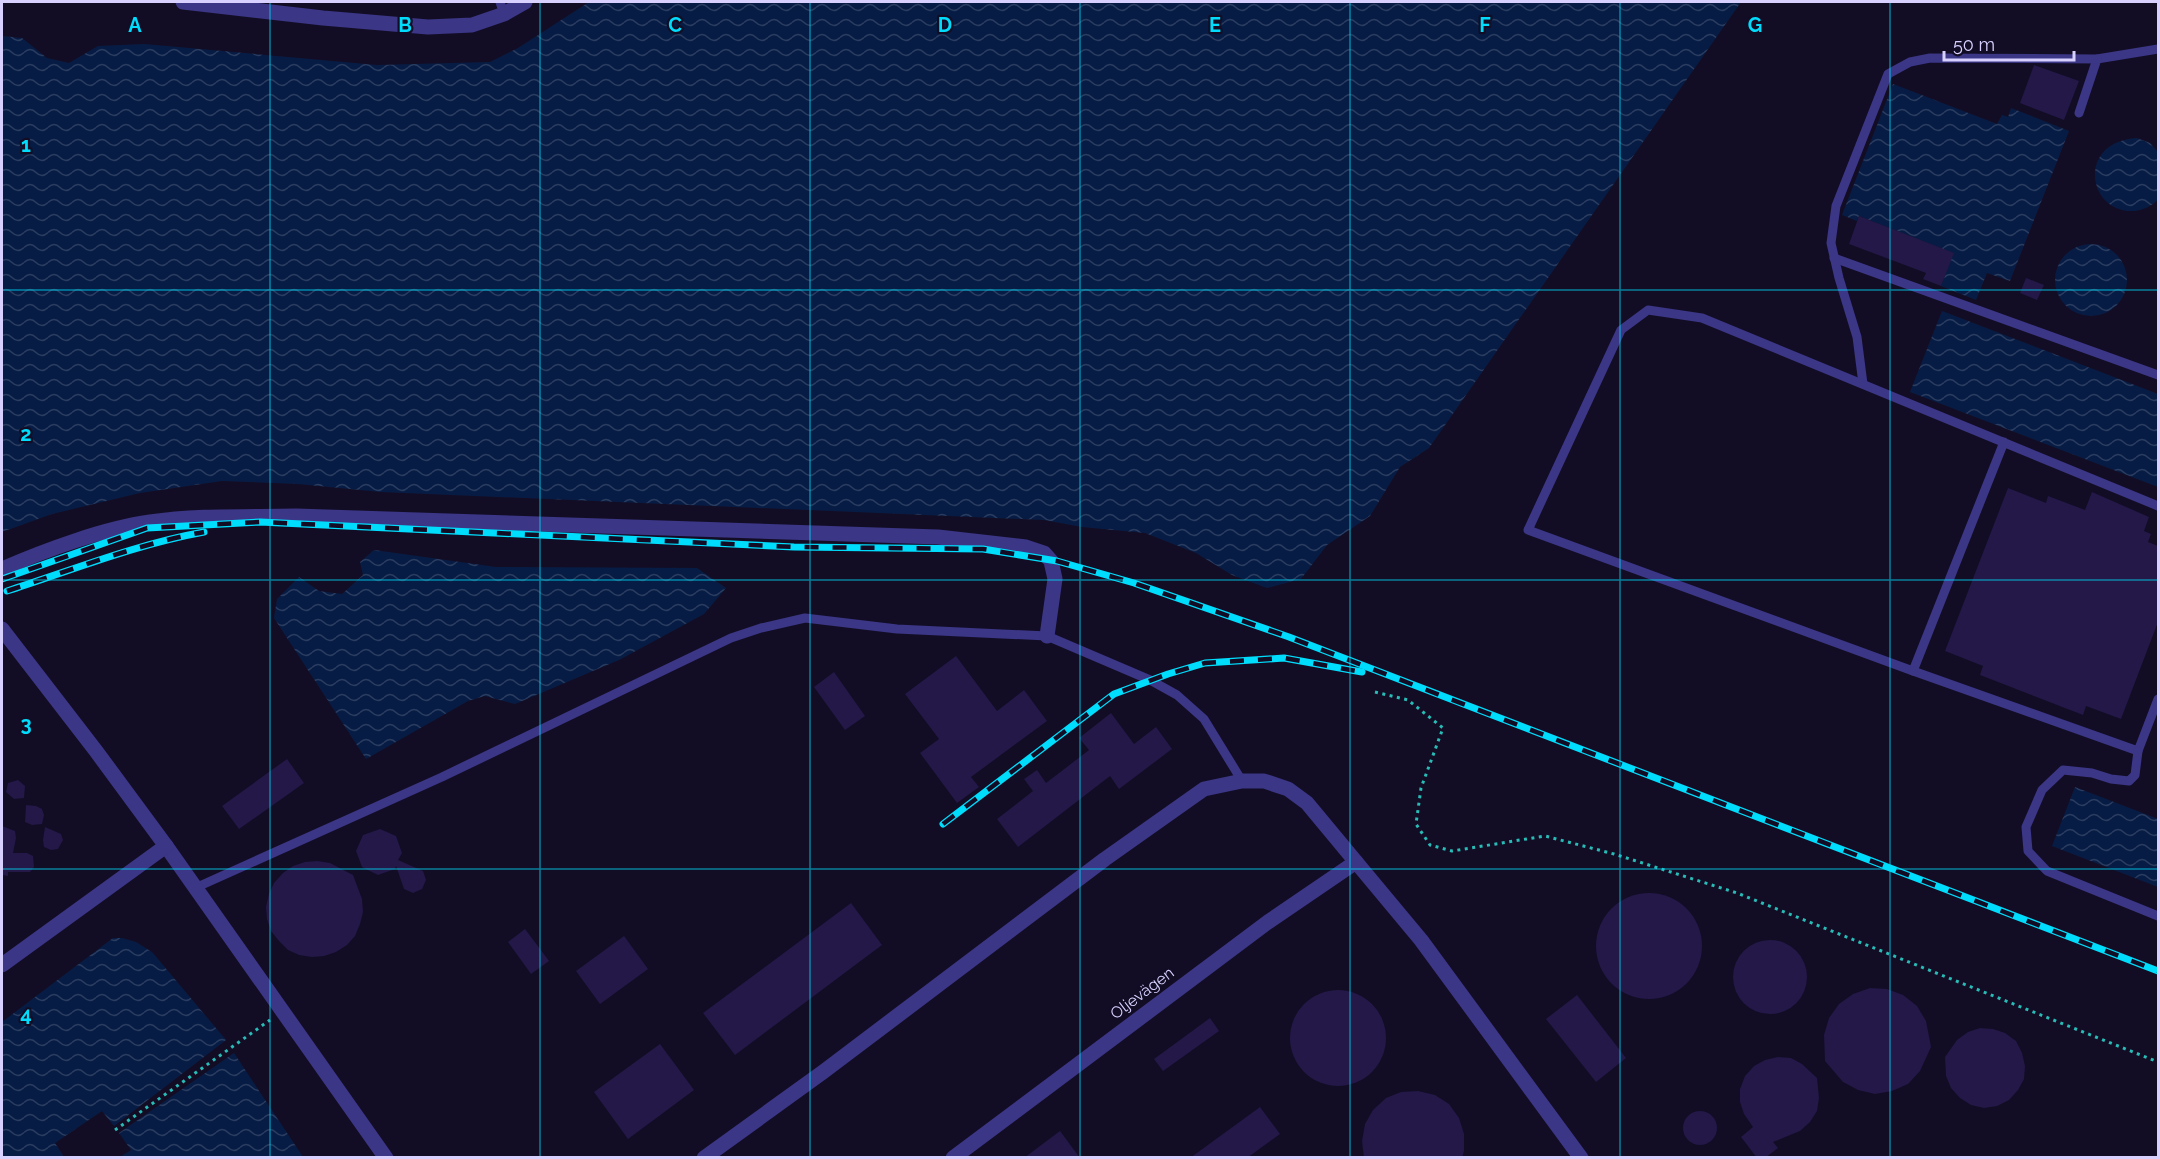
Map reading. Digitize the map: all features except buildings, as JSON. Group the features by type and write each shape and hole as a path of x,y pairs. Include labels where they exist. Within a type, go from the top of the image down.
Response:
{"street":[{"path":"183,2 428,27 472,25 502,8 525,2"},
{"path":"2,569 98,535 149,522 216,518 296,516 938,537 1026,547 1044,553 1051,561 1055,579 1047,636"},
{"path":"2,629 166,846 386,1158"},
{"path":"704,1158 823,1072 1105,859 1204,789 1242,781 1264,781 1288,789 1307,804 1421,940 1581,1158"},
{"path":"2,965 166,846"},
{"name":"Oljevägen","path":"953,1158 1268,922 1356,862"}],"lane":[{"path":"1863,384 1857,336 1831,243 1836,206 1888,74 1910,62 1930,58 2097,59 2158,49"},
{"path":"2079,113 2097,59"},
{"path":"1834,258 2158,375"},
{"path":"2138,751 1528,530 1621,330 1648,310 1702,318 2158,506"},
{"path":"1912,671 2004,442"},
{"path":"195,888 442,777 732,638 761,628 805,618 897,629 1047,636 1150,680 1177,695 1204,719 1242,781"},
{"path":"2158,699 2138,751 2134,776 2129,781 2110,779 2092,772 2063,770 2042,790 2026,827 2028,851 2047,871 2158,916"}],"path":[{"path":"1375,692 1408,699 1443,728 1420,788 1416,824 1430,845 1452,851 1545,837 1614,854 1737,893 2158,1062"},
{"path":"116,1130 283,1011"}],"water":[{"path":"589,2 1741,2 1429,448 1400,467 1370,516 1327,545 1301,579 1267,588 1232,575 1196,553 1145,533 1082,527 1044,520 381,492 298,484 222,481 140,493 52,514 2,532 2,36 22,38 47,58 69,63 98,46 144,44 377,65 490,62 518,48"},
{"path":"1893,84 1997,124 2002,115 2008,117 2011,108 2069,131 2010,281 1987,273 1976,300 1941,286 1953,253 1859,216 1857,221 1842,215"},
{"path":"2137,138 2150,143 2158,152 2158,199 2151,206 2141,210 2118,209 2106,201 2098,190 2095,177 2097,164 2104,152 2117,142"},
{"path":"2098,244 2117,254 2125,266 2127,280 2125,294 2117,306 2105,314 2084,316 2065,306 2057,294 2055,273 2065,254 2077,246"},
{"path":"1942,311 2158,394 2158,487 1910,392"},
{"path":"374,550 496,567 697,568 726,588 704,614 619,660 515,704 485,696 468,701 366,759 274,618 277,599 299,577 319,591 342,594 363,575 360,562"},
{"path":"2075,787 2158,819 2158,887 2052,846"},
{"path":"113,938 136,942 152,952 226,1040 114,1126 102,1111 55,1143 64,1157 2,1157 2,1022"},
{"path":"234,1053 303,1157 120,1157 131,1150 119,1133"}],"railway":[{"path":"2,579 147,528 260,522 794,547 983,549 1057,561 1134,583 1289,637 2158,971"},
{"path":"7,591 129,550 204,532"},
{"path":"943,824 1114,694 1168,674 1205,663 1284,658 1362,672"}]}
